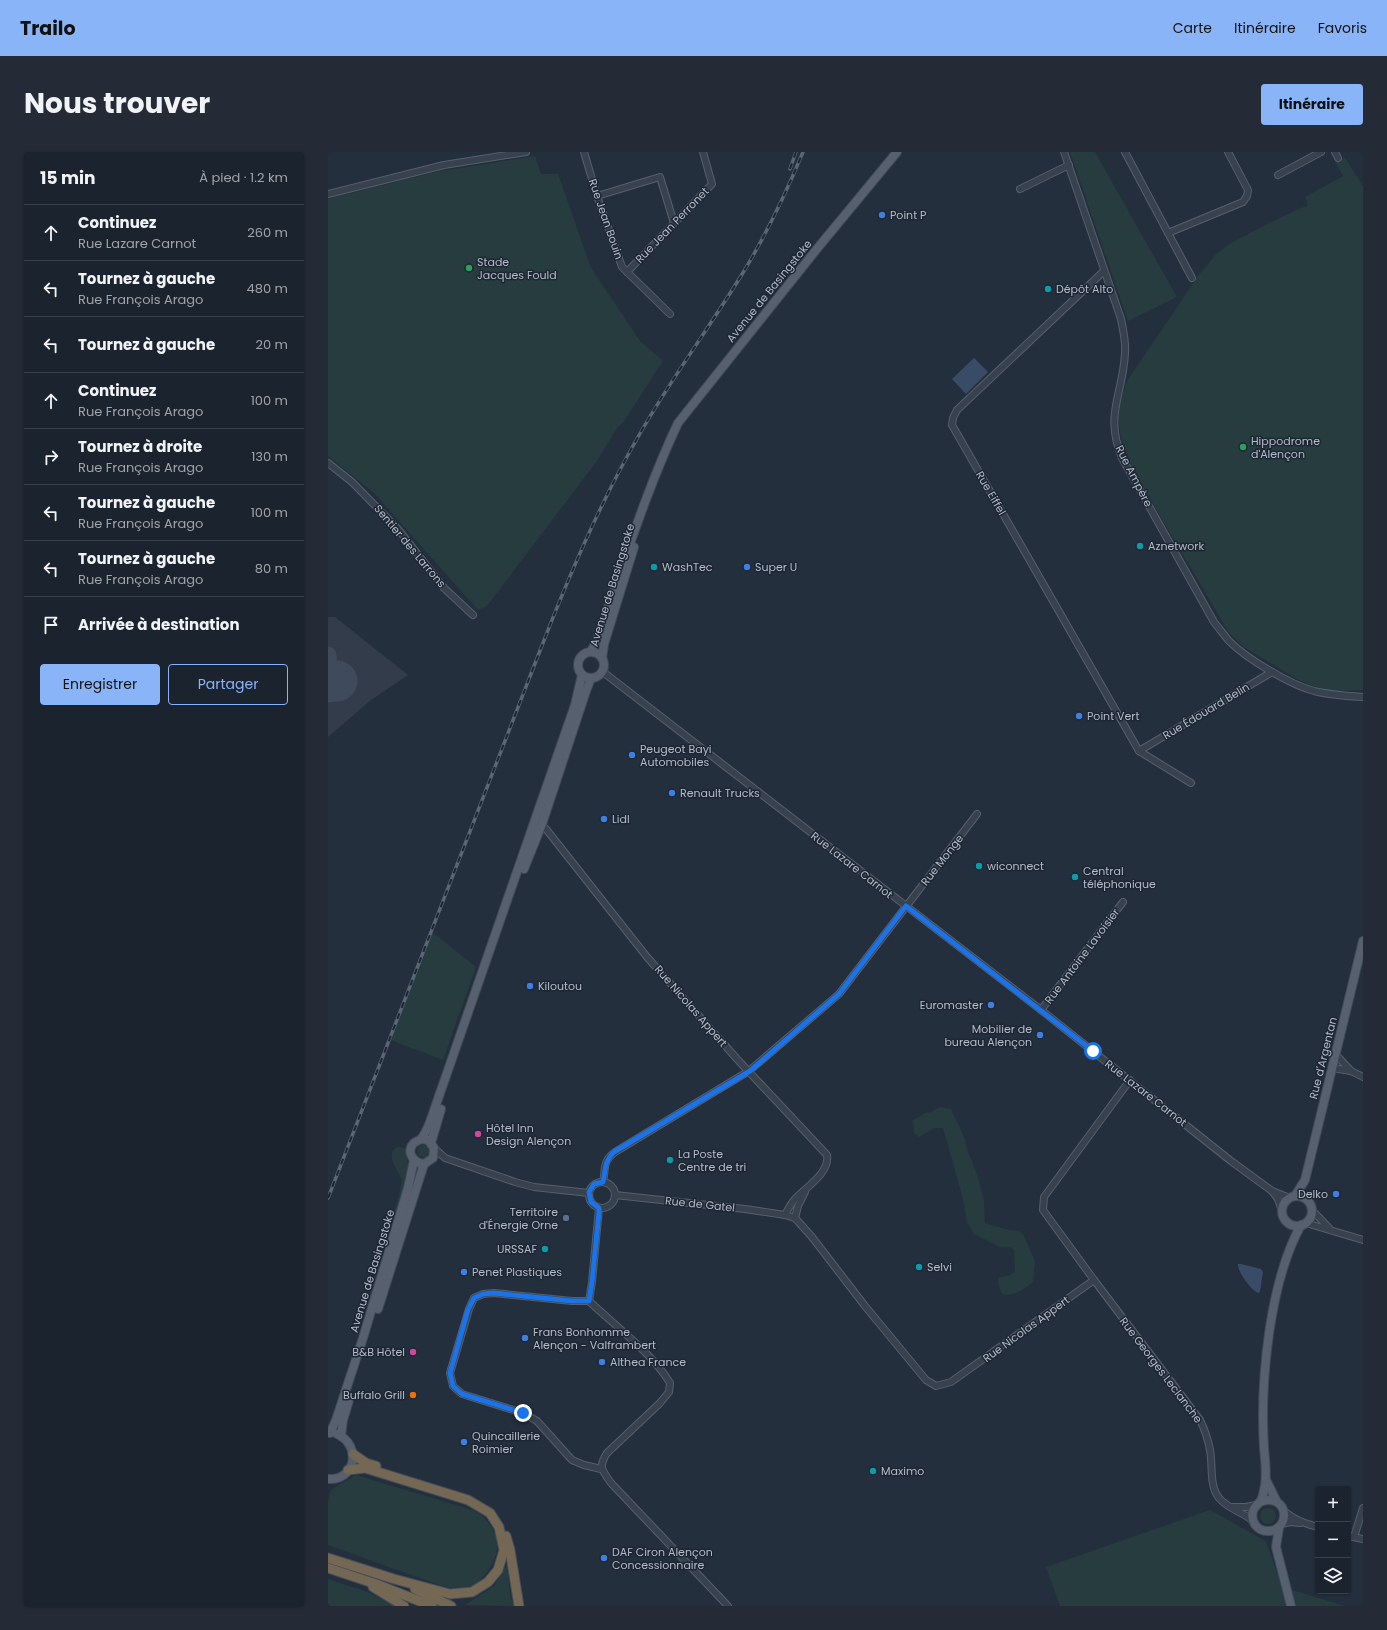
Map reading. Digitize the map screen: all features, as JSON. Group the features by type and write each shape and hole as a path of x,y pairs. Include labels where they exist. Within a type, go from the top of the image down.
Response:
{"highway":[{"path":"353,1454 366,1463 470,1496 493,1510 503,1525 510,1550 519,1606"},
{"path":"328,1558 394,1579 450,1594 472,1592 488,1582 498,1570 504,1550 499,1528 490,1513 468,1500 365,1468 348,1470"},
{"path":"328,1568 432,1606"},
{"path":"353,1576 404,1606"},
{"path":"394,1579 451,1606"}],"main road":[{"name":"Avenue de Basingstoke","path":"590,652 608,609 637,522 678,423 898,152"},
{"name":"Avenue de Basingstoke","path":"602,658 604,644 621,587 666,449"},
{"path":"590,652 597,653 602,658 604,665 603,672 600,675 591,678 579,671 578,662 582,655 590,652"},
{"path":"539,823 575,705 582,674"},
{"path":"518,878 438,1116 433,1145 434,1155 427,1162 417,1162 411,1154 411,1147 420,1139 430,1122 518,878 539,823 591,678"},
{"name":"Rue d'Argentan","path":"1308,1201 1305,1180 1363,941"},
{"path":"420,1139 433,1145"},
{"name":"Avenue de Basingstoke","path":"329,1433 336,1420 363,1338 408,1188 414,1160"},
{"name":"Avenue de Basingstoke","path":"341,1436 343,1420 427,1162"},
{"name":"Rue d'Argentan","path":"1292,1197 1305,1180"},
{"path":"1291,1606 1276,1547 1266,1532 1258,1528 1253,1521 1252,1512 1258,1503 1266,1480 1263,1432 1265,1377 1269,1338 1281,1276 1291,1246 1303,1224 1310,1216 1312,1209 1308,1201 1302,1197 1292,1197 1286,1201 1282,1211 1283,1216 1290,1224 1295,1226 1303,1224"},
{"path":"1290,1224 1291,1246"},
{"path":"329,1433 341,1436 347,1441 353,1454 351,1465 348,1470 338,1478 329,1480"},
{"path":"1266,1480 1277,1502 1284,1511 1284,1520 1280,1526 1275,1530 1266,1532"},
{"path":"1258,1503 1269,1500 1277,1502"},
{"path":"1276,1547 1280,1526"}],"street":[{"path":"328,194 444,165 526,152"},
{"name":"Rue Jean Bouin","path":"584,152 597,196 622,268 670,314"},
{"name":"Rue Jean Perronet","path":"627,272 712,184 703,152"},
{"name":"Rue Ampère","path":"1064,152 1121,319 1125,339 1126,353 1123,374 1115,404 1113,427 1117,446 1122,458 1214,622 1230,642 1272,672 1312,690 1334,694 1363,696"},
{"path":"1126,152 1192,278"},
{"path":"1168,233 1243,202 1247,196 1248,190 1228,152"},
{"path":"1278,175 1321,152"},
{"path":"1020,189 1069,165"},
{"path":"597,196 660,177 674,224"},
{"name":"Rue Eiffel","path":"1104,271 957,410 953,418 952,425 1140,751"},
{"name":"Sentier des Larrons","path":"328,462 352,482 398,530 444,588 473,615"},
{"name":"Rue Lazare Carnot","path":"603,672 1041,1010 1231,1161 1272,1191 1278,1199 1282,1211"},
{"name":"Rue Édouard Belin","path":"1140,751 1272,672"},
{"path":"1140,751 1191,783"},
{"name":"Rue Monge","path":"603,1182 606,1162 608,1157 614,1152 750,1071 839,994 977,814"},
{"name":"Rue Nicolas Appert","path":"539,823 632,939 826,1155 828,1161 825,1167 795,1199 785,1214 795,1218 812,1237 865,1306 926,1380 936,1386 951,1382 1094,1280"},
{"name":"Rue Antoine Lavoisier","path":"1041,1010 1123,902"},
{"path":"1334,1057 1339,1058 1351,1070 1363,1077"},
{"path":"1332,1068 1351,1070"},
{"path":"1094,1280 1043,1210 1044,1197 1130,1080"},
{"path":"433,1145 445,1158 534,1187 589,1193"},
{"path":"427,1162 445,1158"},
{"path":"603,1182 613,1187 615,1195 613,1202 609,1206 599,1208 591,1202 589,1193 594,1184 603,1182"},
{"name":"Rue Nicolas Appert","path":"795,1218 798,1206 806,1189"},
{"name":"Rue Lazare Carnot","path":"1272,1191 1292,1197"},
{"name":"Rue de Gatel","path":"615,1195 785,1214"},
{"path":"589,1301 599,1208"},
{"path":"1312,1209 1330,1230"},
{"path":"1303,1224 1363,1240"},
{"name":"Rue Georges Leclanche","path":"1094,1280 1197,1416 1208,1441 1216,1492 1221,1500 1253,1521"},
{"path":"601,1469 602,1460 607,1453 659,1404 669,1392 670,1383 664,1373 589,1301 572,1301 494,1293 483,1294 474,1298 468,1310 450,1373 453,1386 462,1394 523,1413 537,1421 572,1460 584,1465 601,1469 611,1483 728,1606"},
{"path":"1231,1507 1246,1507 1258,1503"},
{"path":"1363,1508 1351,1536 1363,1539"},
{"path":"1284,1511 1301,1523"},
{"path":"1280,1526 1290,1522 1315,1526"}],"shaded area":[{"path":"328,617 335,617 408,675 371,700 328,737"}],"green space":[{"path":"1070,152 1095,152 1177,297 1128,321"},
{"path":"535,156 541,174 558,174 591,268 640,341 663,361 624,421 617,428 597,461 487,606 478,610 375,494 328,456 328,199 436,172"},
{"name":"Hippodrome d'Alençon","path":"1345,158 1363,186 1363,690 1339,691 1320,689 1297,679 1244,647 1229,633 1135,473 1121,439 1119,417 1120,406 1127,381 1198,276 1217,253 1231,243 1269,223 1308,206 1305,197 1343,176 1335,162"},
{"path":"432,932 476,967 443,1060 391,1040"},
{"path":"941,1107 951,1109 965,1139 968,1153 979,1181 984,1200 985,1223 1009,1230 1019,1231 1023,1234 1035,1261 1033,1282 1019,1292 1006,1295 1002,1294 998,1283 998,1278 1010,1275 1015,1271 1014,1250 1011,1247 1000,1247 974,1234 967,1222 963,1199 943,1128 934,1128 919,1137 914,1133 912,1121 925,1113 932,1112"},
{"path":"425,1145 428,1146 428,1156 421,1157 418,1156 417,1149 418,1146"},
{"path":"397,1147 405,1149 410,1173 366,1317 365,1314 368,1301 400,1192 401,1179 392,1158 393,1151"},
{"path":"356,1475 473,1510 478,1513 490,1525 496,1535 497,1540 496,1553 487,1572 470,1587 459,1589 445,1587 328,1545 328,1502 331,1490"},
{"path":"1265,1508 1271,1508 1276,1513 1274,1522 1271,1524 1265,1524 1260,1519 1260,1513"},
{"path":"1210,1510 1266,1541 1282,1587 1345,1606 1060,1606 1046,1567"},
{"path":"507,1564 510,1596 514,1606 465,1605 494,1586"},
{"path":"328,1579 368,1592 395,1606 328,1606"}],"water":[{"path":"974,358 988,372 966,394 952,379"},
{"path":"1238,1264 1261,1269 1263,1272 1259,1293 1256,1292 1246,1281 1238,1267"}],"taxiway":[{"path":"328,655 330,681"}],"runway":[{"path":"328,682 337,681"}],"railway":[{"path":"790,169 796,152"},
{"path":"328,1198 562,594 585,541 610,489 650,416 731,292 761,242 776,213 803,152"}],"place":[{"name":"Point P","path":"882,215"},
{"name":"Stade Jacques Fould","path":"469,268"},
{"name":"Dépôt Alto","path":"1048,289"},
{"name":"Hippodrome d'Alençon","path":"1243,447"},
{"name":"Aznetwork","path":"1140,546"},
{"name":"WashTec","path":"654,567"},
{"name":"Super U","path":"747,567"},
{"name":"Point Vert","path":"1079,716"},
{"name":"Peugeot Bayi Automobiles","path":"632,755"},
{"name":"Renault Trucks","path":"672,793"},
{"name":"Lidl","path":"604,819"},
{"name":"wiconnect","path":"979,866"},
{"name":"Central téléphonique","path":"1075,877"},
{"name":"Kiloutou","path":"530,986"},
{"name":"Euromaster","path":"991,1005"},
{"name":"Mobilier de bureau Alençon","path":"1040,1035"},
{"name":"Hôtel Inn Design Alençon","path":"478,1134"},
{"name":"La Poste Centre de tri","path":"670,1160"},
{"name":"Delko","path":"1336,1194"},
{"name":"Territoire d'Énergie Orne","path":"566,1218"},
{"name":"URSSAF","path":"545,1249"},
{"name":"Selvi","path":"919,1267"},
{"name":"Penet Plastiques","path":"464,1272"},
{"name":"Frans Bonhomme Alençon - Valframbert","path":"525,1338"},
{"name":"B&B Hôtel","path":"413,1352"},
{"name":"Althea France","path":"602,1362"},
{"name":"Buffalo Grill","path":"413,1395"},
{"name":"Quincaillerie Roimier","path":"464,1442"},
{"name":"Maximo","path":"873,1471"},
{"name":"DAF Ciron Alençon Concessionnaire","path":"604,1558"}],"route":[{"path":"523,1413 462,1394 453,1386 450,1373 468,1310 474,1298 483,1294 494,1293 572,1301 589,1301 599,1208 591,1202 589,1192 594,1184 603,1182 604,1168 608,1157 750,1071 839,994 906,906 1093,1051"}]}
